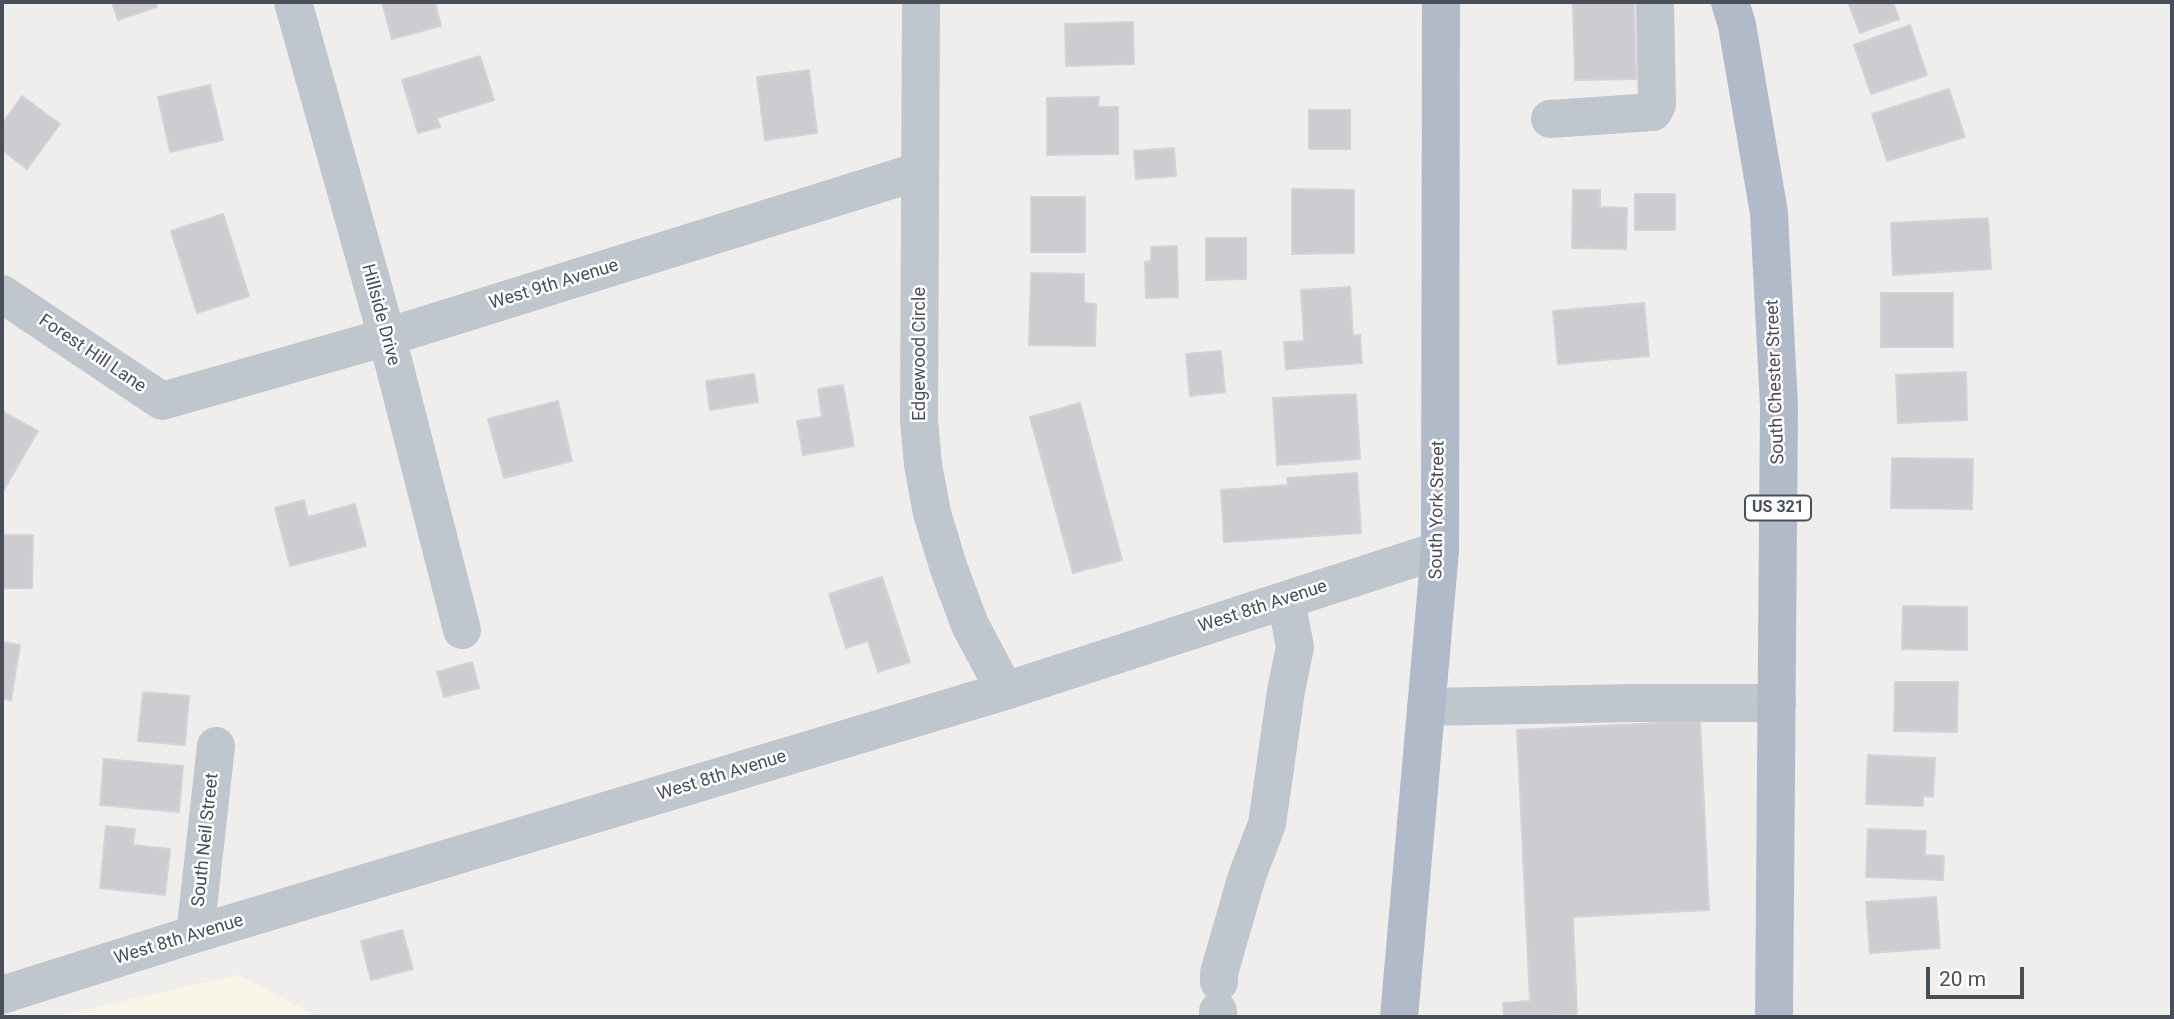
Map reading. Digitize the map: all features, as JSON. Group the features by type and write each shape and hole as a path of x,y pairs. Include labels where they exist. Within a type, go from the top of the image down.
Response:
{"main road":[{"name":"South York Street","path":"1399,1017 1440,550 1441,2"},
{"name":"South Chester Street","path":"1730,2 1737,25 1769,213 1779,406 1773,1017"}],"street":[{"name":"Hillside Drive","path":"293,2 387,337 462,630"},
{"name":"Edgewood Circle","path":"921,2 919,420 923,465 932,513 949,569 970,625 1005,691"},
{"path":"1550,119 1653,112 1657,105 1655,2"},
{"name":"West 9th Avenue","path":"186,394 387,337 920,171"},
{"name":"Forest Hill Lane","path":"2,294 162,401 186,394"},
{"name":"West 8th Avenue","path":"2,995 195,934 1005,691 1440,550"},
{"path":"1218,1003 1219,973 1247,876 1267,824 1295,647 1286,600"},
{"path":"1426,707 1777,703"},
{"name":"South Neil Street","path":"195,934 216,746"}],"shaded area":[{"path":"238,975 319,1017 53,1017"}],"building":[{"path":"112,2 155,2 157,7 118,20"},
{"path":"382,2 435,2 441,26 392,39"},
{"path":"1573,2 1634,2 1636,79 1575,80"},
{"path":"1848,2 1893,2 1899,19 1860,33"},
{"path":"1133,22 1134,64 1066,66 1065,24"},
{"path":"1910,25 1927,75 1871,94 1854,45"},
{"path":"480,56 494,100 437,118 440,127 418,133 402,80"},
{"path":"809,70 817,133 765,140 757,77"},
{"path":"210,85 223,140 170,152 158,97"},
{"path":"1949,89 1965,137 1887,161 1872,114"},
{"path":"22,96 60,124 27,169 2,150 2,124"},
{"path":"1099,97 1098,107 1118,107 1118,154 1047,155 1047,98"},
{"path":"1309,110 1350,110 1350,149 1309,149"},
{"path":"1174,148 1176,176 1136,179 1134,151"},
{"path":"1292,189 1354,190 1354,253 1292,254"},
{"path":"1573,190 1600,190 1600,207 1627,208 1626,249 1572,248"},
{"path":"1635,194 1675,194 1675,230 1635,230"},
{"path":"1031,197 1085,197 1085,252 1031,252"},
{"path":"223,214 249,296 197,313 171,231"},
{"path":"1988,218 1991,269 1893,275 1891,223"},
{"path":"1206,238 1246,238 1246,279 1206,280"},
{"path":"1177,246 1178,297 1146,298 1145,262 1151,261 1151,247"},
{"path":"1031,273 1084,274 1084,303 1096,304 1095,346 1029,345"},
{"path":"1350,287 1353,336 1360,335 1362,363 1286,369 1284,342 1304,341 1301,290"},
{"path":"1881,293 1953,293 1953,347 1881,347"},
{"path":"1644,303 1649,356 1558,364 1553,311"},
{"path":"1221,351 1225,392 1190,396 1186,354"},
{"path":"1966,372 1967,420 1898,423 1896,375"},
{"path":"754,374 758,402 710,410 706,381"},
{"path":"843,385 854,446 803,455 797,421 822,417 818,389"},
{"path":"1356,394 1360,459 1277,465 1273,398"},
{"path":"558,401 572,461 504,478 488,419"},
{"path":"1080,403 1122,560 1073,573 1030,417"},
{"path":"2,411 38,431 2,493"},
{"path":"1892,458 1973,459 1972,509 1891,508"},
{"path":"1357,473 1361,533 1224,542 1221,490 1288,485 1287,478"},
{"path":"304,500 308,517 355,504 366,546 290,566 275,508"},
{"path":"2,535 33,535 32,588 2,588"},
{"path":"882,577 910,662 878,672 868,641 846,648 829,594"},
{"path":"1903,606 1967,607 1967,650 1902,649"},
{"path":"2,642 20,645 11,700 2,698"},
{"path":"472,662 479,688 444,697 437,672"},
{"path":"1895,682 1958,682 1957,732 1894,731"},
{"path":"143,692 189,696 185,745 138,741"},
{"path":"1700,721 1709,910 1573,917 1577,1015 1504,1017 1503,1003 1530,1001 1517,730"},
{"path":"1868,755 1935,758 1933,797 1923,796 1923,806 1866,804"},
{"path":"104,759 183,766 179,812 100,805"},
{"path":"106,826 135,829 133,845 170,849 165,895 100,888"},
{"path":"1868,829 1926,831 1925,855 1944,856 1943,880 1866,877"},
{"path":"1936,897 1940,948 1870,953 1866,902"},
{"path":"402,930 413,969 371,980 361,941"}]}
